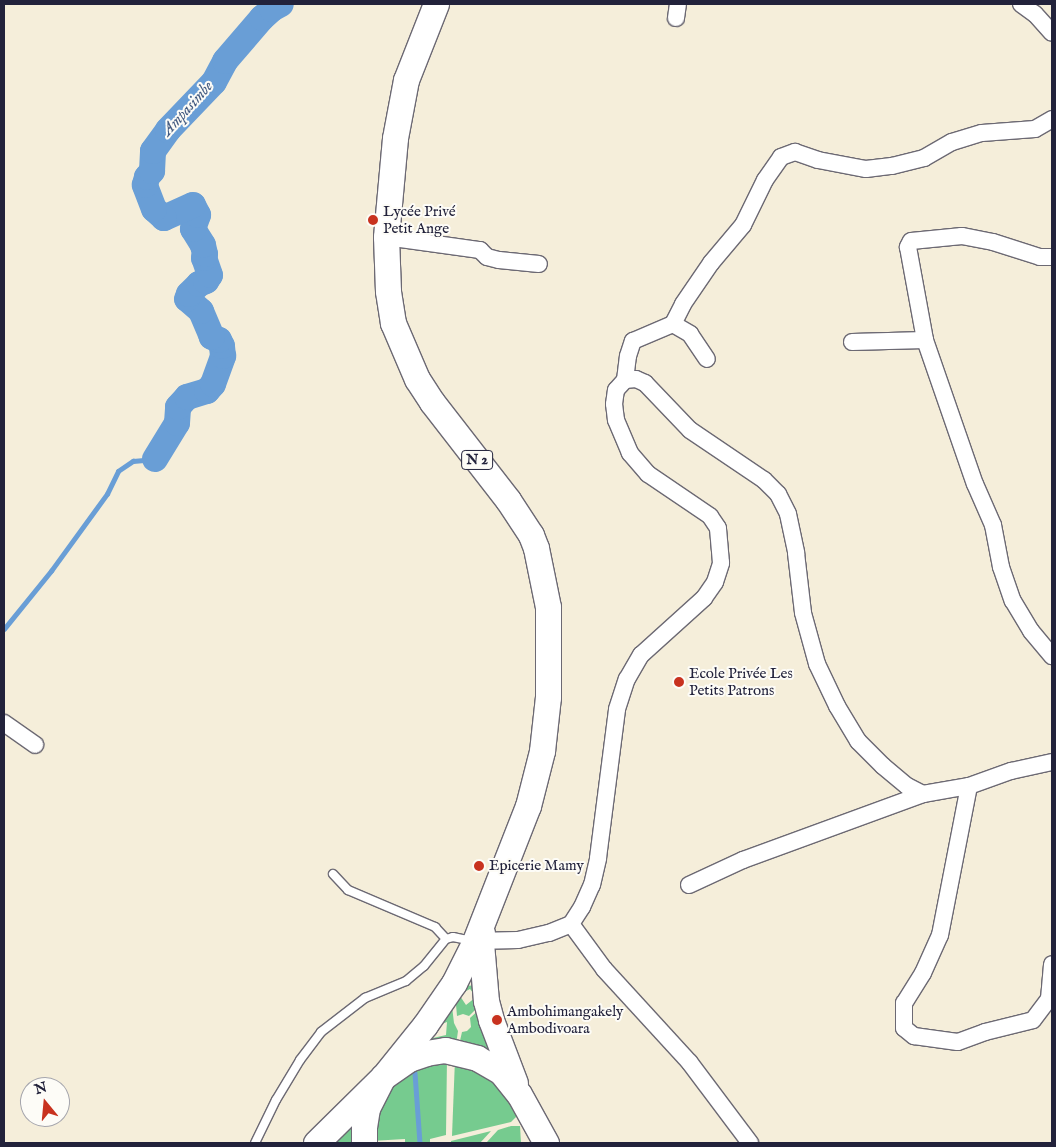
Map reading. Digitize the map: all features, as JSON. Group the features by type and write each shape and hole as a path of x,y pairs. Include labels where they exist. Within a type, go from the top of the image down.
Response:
{"main road":[{"name":"N 2","path":"436,4 412,62 400,100 390,180 386,237 388,291 393,323 406,359 432,402 508,500 531,535 542,571 548,607 548,697 542,751 528,806 485,918 478,942"},
{"path":"316,1143 383,1077 423,1027 454,983 478,942"},
{"path":"478,942 491,1020 528,1122 526,1143"},
{"path":"364,1143 367,1108 383,1077 409,1060 426,1052 445,1050 462,1053 490,1064 501,1072 519,1094 546,1143"}],"street":[{"path":"1021,4 1035,14 1052,33"},
{"path":"478,942 518,940 549,933 571,924 582,907 592,884 598,858 617,709 627,679 641,655 704,598 715,582 721,564 718,528 710,516 648,474 630,453 616,420 614,404 616,390 625,380 628,356 633,341 673,324 683,304 711,263 744,225 765,180 781,157 796,152 818,160 866,170 924,158 952,142 982,133 1035,128 1052,119"},
{"path":"1052,257 1040,257 993,242 962,236 911,240 908,247 925,340 975,484 993,525 1002,567 1013,601 1031,631 1052,656"},
{"path":"386,237 480,250 487,257 499,260 539,264"},
{"path":"673,324 690,334 707,359"},
{"path":"852,342 925,340"},
{"path":"625,380 636,378 645,383 690,430 764,480 778,494 788,514 796,553 803,613 817,664 837,706 858,741 907,786 923,794"},
{"path":"4,723 35,745"},
{"path":"689,885 743,860 923,794 968,786 1010,772 1052,762"},
{"path":"968,786 940,935 923,973 904,1003 904,1028 914,1036 958,1042 985,1032 1032,1020 1049,999 1052,964"},
{"path":"571,924 604,969 690,1063 750,1143"}],"lane":[{"path":"332,874 348,890 435,927 446,939"},
{"path":"255,1143 276,1100 300,1060 321,1032 365,998 406,980 424,966 446,939 453,937 478,942"}],"green space":[{"path":"459,985 477,986 481,1004 469,1016 463,1014 457,1016 455,993 460,996 466,1005 476,997 470,989 460,994"},
{"path":"451,998 454,1023 458,1031 456,1045 425,1046 434,1028 433,1038 446,1035 447,1022 434,1027"},
{"path":"482,1007 502,1064 459,1045 462,1032 467,1031 471,1027 470,1018"},
{"path":"447,1058 446,1135 430,1139 430,1143 405,1143 405,1139 371,1141 377,1104 406,1069"},
{"path":"455,1059 493,1073 518,1115 511,1122 452,1136"},
{"path":"357,1113 356,1143 327,1143"},
{"path":"511,1126 520,1126 521,1143 486,1143 498,1130"},
{"path":"491,1131 480,1143 451,1143 451,1141"}],"waterway":[{"name":"Ampasimbe","path":"155,459 177,423 178,407 187,397 207,391 213,384 223,356 222,346 219,340 212,337 201,311 187,299 189,294 199,284 206,281 210,275 204,258 203,245 193,229 198,215 193,205 164,218 154,209 145,185 147,177 152,171 153,151 168,130 214,82 225,61 262,18 281,4"},
{"path":"4,629 51,571 107,494 118,471 133,461 155,459"},
{"path":"415,1073 420,1143"}],"place":[{"name":"Lycée Privé Petit Ange","path":"373,220"},
{"name":"Ecole Privée Les Petits Patrons","path":"679,682"},
{"name":"Epicerie Mamy","path":"479,866"},
{"name":"Ambohimangakely Ambodivoara","path":"497,1020"}]}
